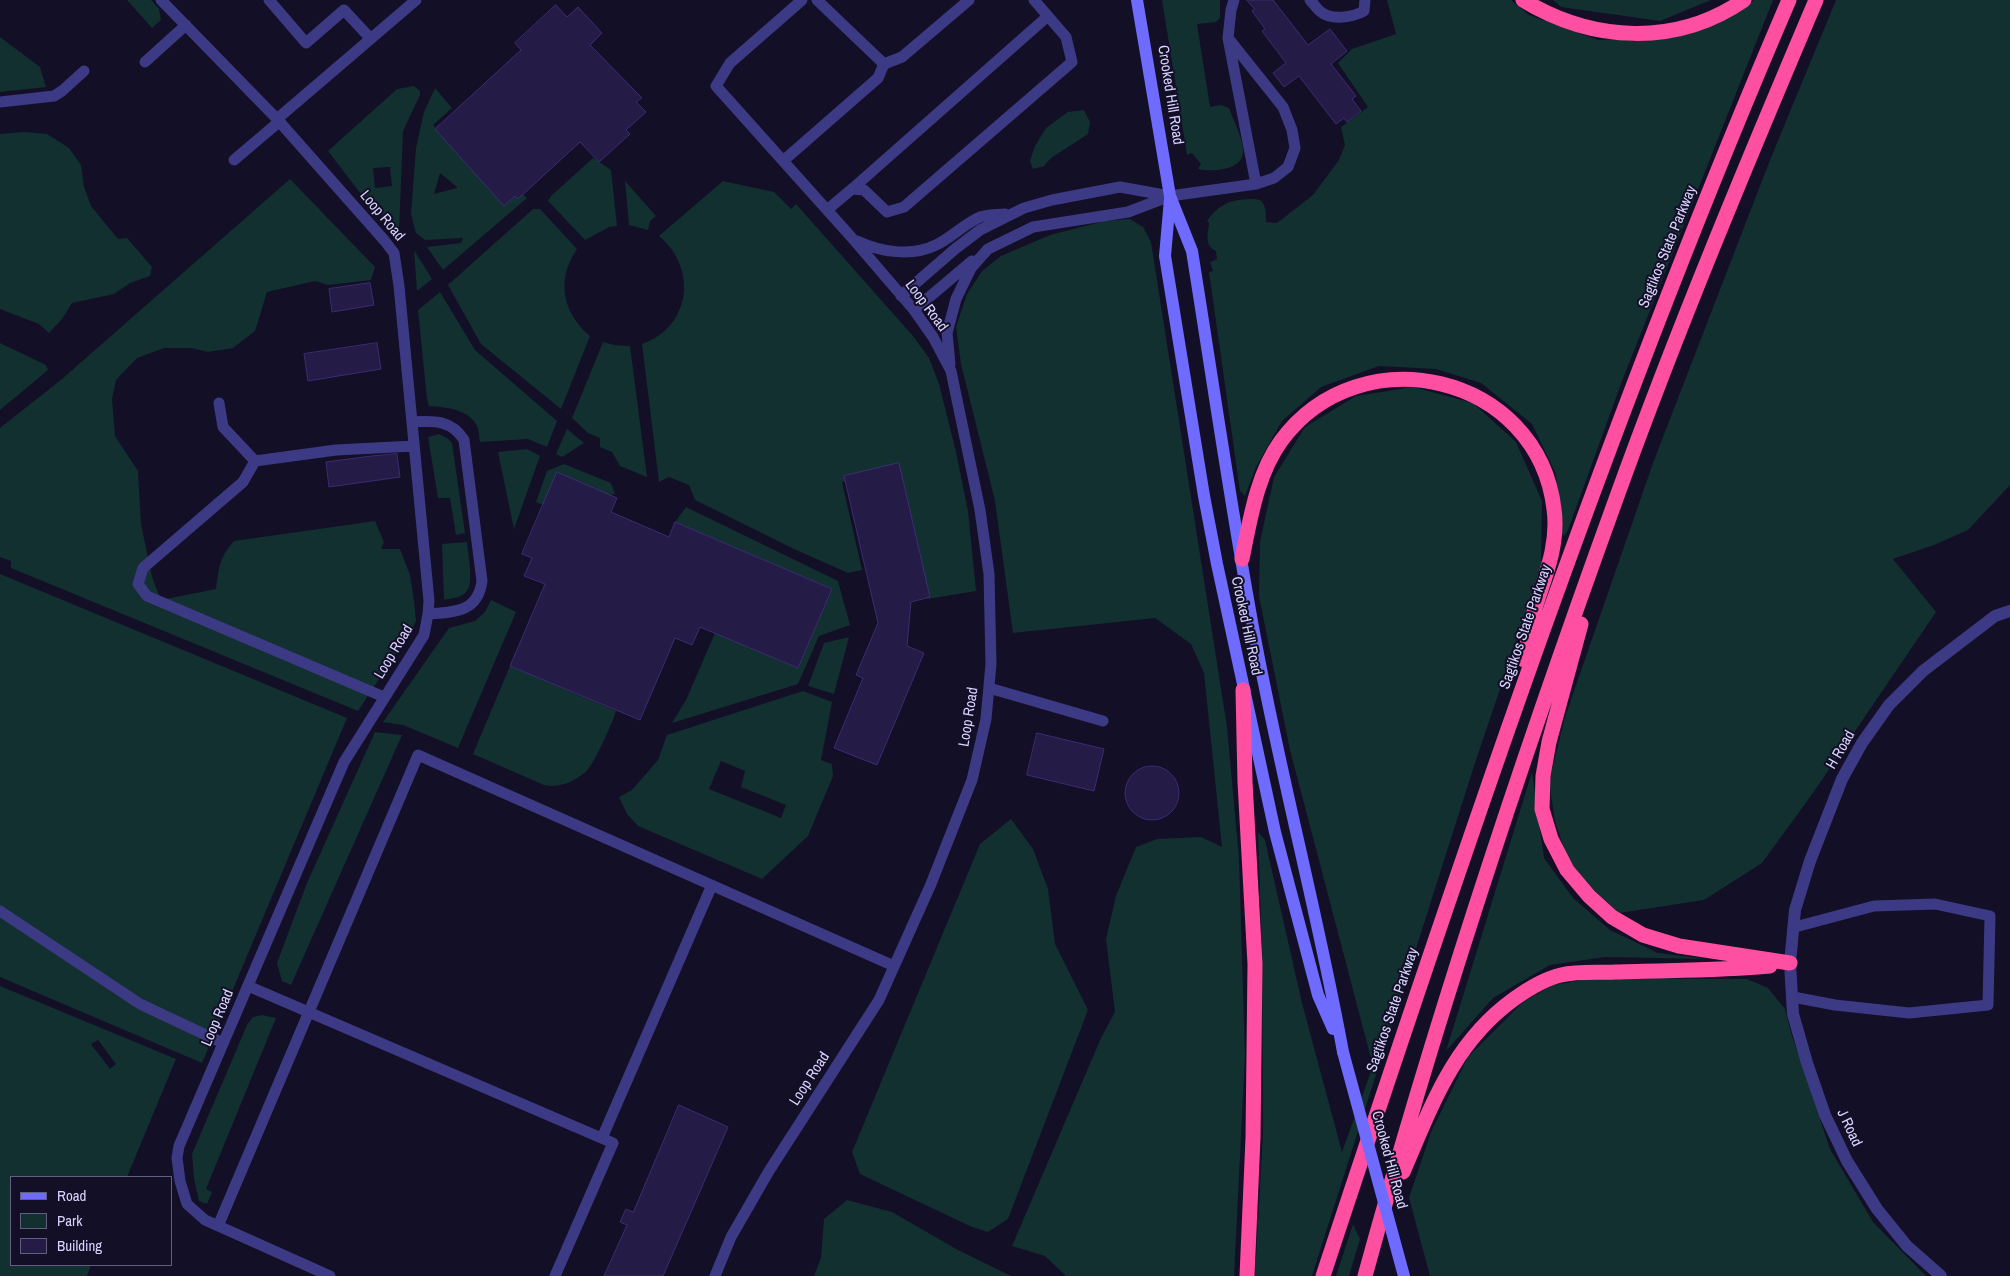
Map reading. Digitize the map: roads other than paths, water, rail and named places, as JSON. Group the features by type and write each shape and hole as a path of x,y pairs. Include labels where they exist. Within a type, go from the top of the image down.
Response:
{"highway":[{"path":"1523,0 1543,12 1569,23 1596,31 1621,34 1648,33 1697,24 1718,15 1744,0"},
{"name":"Sagtikos State Parkway","path":"1323,1276 1396,1055 1580,526 1649,343 1789,0"},
{"path":"1365,1276 1474,909 1541,710 1616,497 1746,165 1816,0"},
{"path":"1242,559 1257,495 1271,459 1281,441 1294,427 1307,414 1324,402 1363,384 1408,378 1430,380 1452,386 1493,408 1510,421 1524,436 1536,454 1550,490 1554,510 1553,547 1543,588 1535,610 1510,723"},
{"path":"1616,497 1549,742 1543,776 1542,809 1551,839 1567,870 1588,896 1612,918 1642,935 1679,946 1790,964"},
{"path":"1243,690 1245,782 1255,964 1253,1138 1247,1276"},
{"path":"1376,1238 1435,1098 1454,1062 1476,1032 1502,1008 1530,988 1562,975 1729,970 1790,964"}],"main road":[{"name":"Crooked Hill Road","path":"1138,0 1170,196 1192,251 1253,627 1304,872 1325,957 1343,1052 1404,1276"},
{"name":"Crooked Hill Road","path":"1170,196 1165,256 1204,496 1243,690 1294,905 1318,995 1343,1052"}],"street":[{"name":"H Road","path":"1790,964 1795,927 1795,910 1823,823 1842,779 1862,744 1889,705 1923,671 1995,616 2010,611"},
{"name":"J Road","path":"1790,964 1793,1014 1807,1063 1825,1114 1847,1161 1877,1209 1907,1246 1941,1276"}],"lane":[{"name":"Loop Road","path":"161,0 278,120 394,253 412,422 428,614 424,635 344,762 179,1146 178,1158 180,1181 187,1204 206,1220 330,1276"},
{"path":"269,0 306,42 344,10 370,39"},
{"path":"234,160 416,0"},
{"name":"Loop Road","path":"715,1276 731,1237 769,1171 879,1000 931,884 972,780 986,719 991,664 989,574 980,510 951,371 933,337 914,310 716,86 730,63 802,0"},
{"path":"816,0 824,5 884,64"},
{"path":"783,161 878,78 884,64 902,57 969,0"},
{"path":"852,189 864,190 887,212 904,207 1072,62 1066,37 1034,0"},
{"path":"1234,0 1228,38 1256,184"},
{"path":"1310,0 1328,16 1356,16 1364,11 1365,0"},
{"path":"827,210 1048,16"},
{"path":"145,62 186,25"},
{"path":"914,310 988,249 1032,227 1128,212 1170,196 1256,184 1274,178 1288,167 1295,148 1292,130 1283,107 1228,38"},
{"path":"0,102 54,96 84,71"},
{"path":"853,239 877,249 896,251 918,250 935,246 980,217 1011,213 1052,200 1120,187 1170,196"},
{"path":"902,296 967,239 1011,213"},
{"path":"951,371 947,332 956,299 971,268 988,249"},
{"path":"219,404 223,426 256,461"},
{"path":"412,422 440,421 460,433 464,440 482,581 481,593 466,608 448,613 428,614"},
{"path":"256,461 336,450 414,446"},
{"path":"256,461 243,482 143,568 138,584 147,596 384,697"},
{"path":"989,688 1103,721"},
{"path":"218,1226 418,755 894,966"},
{"path":"602,1138 712,885"},
{"path":"1793,997 1835,1005 1908,1013 1988,1005 1990,916 1934,904 1874,906 1795,927"},
{"path":"0,910 140,1004 223,1043"},
{"path":"248,986 613,1143 555,1276"}]}
